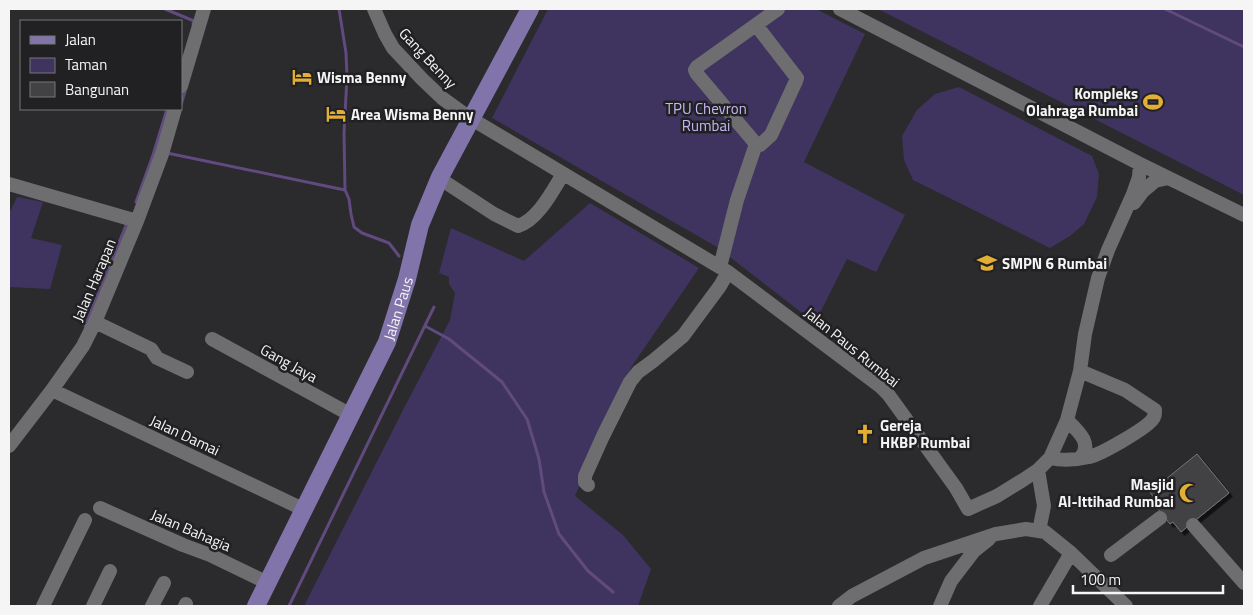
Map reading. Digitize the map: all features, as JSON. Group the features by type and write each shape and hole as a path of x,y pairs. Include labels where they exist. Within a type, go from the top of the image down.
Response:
{"main road":[{"name":"Jalan Paus","path":"266,606 396,344 417,282 429,229 476,121 530,9"},
{"name":"Jalan Paus","path":"256,606 387,342 407,279 420,224 440,177 476,121 540,9"}],"street":[{"name":"Gang Benny","path":"374,9 393,48 442,98 476,121"},
{"path":"756,144 697,74 696,70 697,67 778,9"},
{"path":"840,9 1140,164 1244,215"},
{"path":"182,82 202,10"},
{"path":"756,25 796,78 771,135 760,145 756,144"},
{"name":"Jalan Harapan","path":"9,446 55,391 98,323 132,219 162,154 175,110"},
{"name":"Jalan Paus Rumbai","path":"476,121 724,269 881,387 956,488 968,509 997,496 1023,480 1038,470 1050,458 1067,420 1080,371 1085,334 1098,278 1133,194 1139,177 1140,164"},
{"path":"588,485 585,482 585,476 630,382 638,372 683,336 720,286 736,200 756,144"},
{"path":"448,184 494,214 514,224 521,225 532,218 543,205 563,174"},
{"path":"1124,212 1155,181 1168,178"},
{"path":"9,184 132,219"},
{"path":"98,323 151,349 157,358 187,372"},
{"name":"Gang Jaya","path":"212,339 350,415"},
{"path":"1050,458 1065,460 1090,457 1116,444 1150,422 1156,413 1146,403 1125,390 1080,371"},
{"name":"Jalan Damai","path":"55,391 305,510"},
{"path":"1067,420 1081,433 1084,441 1085,451 1080,458"},
{"path":"1033,530 1044,506 1038,470"},
{"name":"Jalan Bahagia","path":"100,508 268,582"},
{"path":"1111,555 1160,518"},
{"path":"43,606 85,520"},
{"path":"1193,525 1244,583"},
{"path":"839,606 852,596 924,558 996,534 1033,530 1045,532 1071,553 1126,606"},
{"path":"940,606 951,581 968,558 996,534"},
{"path":"1040,606 1071,553"},
{"path":"93,606 110,571"},
{"path":"152,606 164,583"}],"green space":[{"name":"TPU Chevron Rumbai","path":"548,9 816,9 865,34 804,162 905,215 876,272 847,259 815,323 717,247 492,118"},
{"name":"Kompleks Olahraga Rumbai","path":"878,9 1244,9 1244,195"},
{"path":"959,87 1092,156 1099,174 1097,197 1084,224 1070,236 1050,248 913,180 904,160 902,136 917,110 935,94"},
{"path":"17,197 43,202 31,238 62,245 50,289 9,287 9,214"},
{"path":"590,203 699,268 632,366 575,496 623,535 651,569 638,606 304,606 450,320 455,293 449,284 449,277 439,273 451,228 524,261"}],"building":[{"name":"Masjid Al-Ittihad Rumbai","path":"1197,454 1229,493 1181,532 1173,522 1170,524 1154,504 1157,502 1150,492"}],"waterway":[{"path":"165,9 194,21 193,24"},
{"path":"339,9 346,53 347,77 344,133 345,190 349,199 354,227 362,233 389,243 399,256"},
{"path":"1165,9 1244,47"},
{"path":"182,102 186,88"},
{"path":"136,202 167,110"},
{"path":"167,153 345,190"},
{"path":"85,326 127,223"},
{"path":"289,606 434,307"},
{"path":"425,326 449,339 502,382 527,419 539,459 544,492 559,534 588,571 613,592"}],"place":[{"name":"Wisma Benny","path":"302,77"},
{"name":"Kompleks Olahraga Rumbai","path":"1153,102"},
{"name":"Area Wisma Benny","path":"336,114"},
{"name":"SMPN 6 Rumbai","path":"987,263"},
{"name":"Gereja HKBP Rumbai","path":"865,434"},
{"name":"Masjid Al-Ittihad Rumbai","path":"1189,493"}]}
